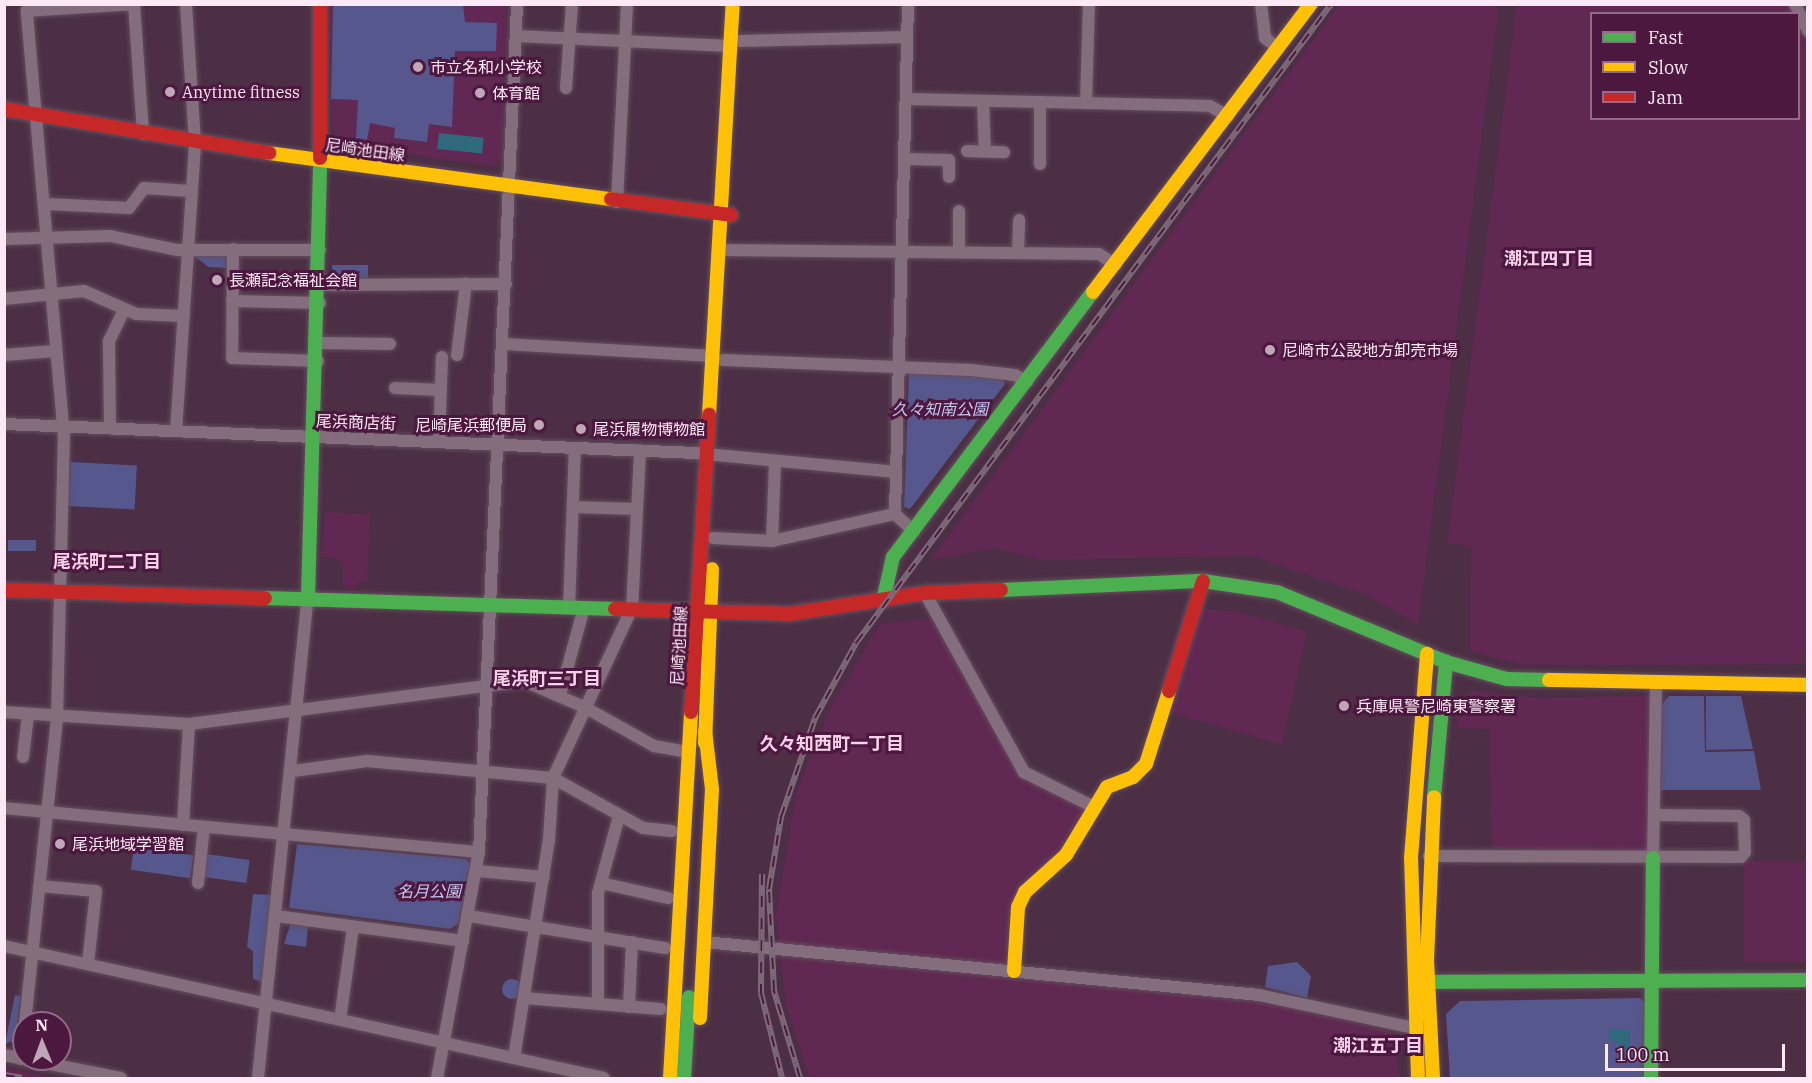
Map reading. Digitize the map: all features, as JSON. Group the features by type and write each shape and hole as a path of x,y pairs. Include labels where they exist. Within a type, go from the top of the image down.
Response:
{"street":[{"path":"26,1011 57,718 62,427 50,295 46,204 35,115 27,11 134,4 143,134"},
{"path":"176,431 195,143 186,4"},
{"path":"258,1078 300,709 309,598 320,303 320,4"},
{"path":"437,1078 469,916 479,852 494,604 517,4"},
{"path":"566,88 572,4"},
{"path":"617,202 627,4"},
{"name":"尼崎池田線","path":"699,731 697,612 712,456 727,215 735,44 733,4"},
{"name":"尼崎池田線","path":"735,44 742,4"},
{"path":"908,4 895,514 914,532"},
{"path":"1086,103 1089,4"},
{"path":"1261,4 1265,39 1278,48"},
{"path":"884,596 893,557 1116,265 1311,4"},
{"path":"1800,14 1808,31"},
{"path":"516,36 625,42 735,44 908,37"},
{"path":"907,99 1210,106 1228,116"},
{"path":"983,102 985,151"},
{"path":"1040,102 1040,164"},
{"name":"尼崎池田線","path":"4,110 195,143 617,202 727,215"},
{"path":"967,151 1004,152"},
{"path":"904,159 949,160 950,177"},
{"path":"46,204 129,208 144,188 191,191"},
{"path":"959,211 959,252"},
{"path":"1018,253 1019,220"},
{"path":"4,240 110,236 188,249 320,250"},
{"path":"233,249 232,358 318,361"},
{"path":"724,251 1099,254 1116,265"},
{"path":"457,355 466,284"},
{"path":"320,285 506,284"},
{"path":"4,299 84,291 124,310 183,316"},
{"path":"232,301 320,303"},
{"path":"110,428 109,341 124,310"},
{"path":"319,343 390,344"},
{"path":"504,344 718,358 900,366 1015,375 1027,382"},
{"path":"4,355 55,351"},
{"path":"439,442 442,357"},
{"path":"395,388 440,390"},
{"name":"尾浜商店街","path":"4,424 640,450 775,464 896,472"},
{"path":"569,608 575,448"},
{"path":"514,1058 544,877 553,778 632,610 640,450"},
{"name":"尼崎池田線","path":"670,1078 682,989 699,731 712,613 712,456"},
{"path":"772,541 775,464"},
{"path":"573,507 637,508"},
{"path":"713,538 772,541 895,514"},
{"path":"4,590 789,614 884,596 925,592 1203,581 1277,592 1446,662 1507,679 1808,685"},
{"path":"1014,971 1021,899 1066,855 1107,787 1133,777 1146,764 1203,581"},
{"path":"925,592 1024,772 1094,807"},
{"path":"560,695 584,608"},
{"path":"1418,1078 1412,983 1411,847 1426,654"},
{"path":"1433,1078 1428,982 1429,856 1446,662"},
{"path":"4,712 57,718 189,724 524,681 586,708 654,746 682,751"},
{"path":"1651,1078 1653,858 1657,815 1656,681"},
{"path":"23,757 28,715"},
{"path":"183,825 189,724"},
{"path":"657,1078 672,831 682,751 699,731"},
{"path":"697,1078 712,789 699,731"},
{"path":"293,771 367,760 553,778 642,828 672,831"},
{"path":"4,808 479,852"},
{"path":"1429,856 1741,857 1745,852 1744,820 1739,816 1657,815"},
{"path":"598,1004 597,936 601,883 619,816"},
{"path":"198,883 204,827"},
{"path":"477,871 544,877"},
{"path":"601,883 668,898"},
{"path":"39,886 96,891 88,964"},
{"path":"276,916 463,941"},
{"path":"469,916 536,924 665,948"},
{"path":"340,1020 353,927"},
{"path":"628,1007 632,942"},
{"path":"705,942 1259,995 1414,1028"},
{"path":"4,946 604,1078"},
{"path":"1412,983 1808,980"},
{"name":"尼崎池田線","path":"682,989 684,1078"},
{"path":"524,998 661,1010"},
{"path":"72,1069 122,1078"}],"shaded area":[{"name":"尼崎市公設地方卸売市場","path":"1340,4 1499,5 1418,624 1364,594 1252,556 1040,560 996,548 931,560"},
{"name":"市立名和小学校","path":"330,5 507,5 501,159 494,166 350,146 332,130"},
{"path":"1517,5 1790,5 1794,12 1590,12 1590,120 1800,120 1800,26 1807,44 1807,664 1523,665 1470,651 1471,546 1447,543"},
{"path":"439,133 484,138 482,154 437,149"},
{"path":"325,512 370,514 367,582 357,582 356,589 342,588 343,566 337,558 322,557"},
{"path":"1202,609 1236,611 1307,632 1282,744 1171,713"},
{"path":"931,618 1024,772 1094,807 1025,892 1014,971 1259,995 1396,1034 1399,1078 810,1078 786,1005 776,915 796,794 832,706 880,624"},
{"path":"1474,691 1538,698 1646,696 1651,702 1651,845 1645,851 1492,848 1489,729 1457,728 1459,700"},
{"path":"1744,861 1807,861 1807,962 1744,962"},
{"path":"1609,1030 1630,1030 1630,1078 1628,1050 1609,1039"},
{"path":"5,1068 53,1078 5,1078"}],"green space":[{"name":"市立名和小学校","path":"333,5 463,5 465,22 497,23 496,51 455,51 452,127 429,124 427,142 394,138 395,128 370,123 367,140 356,138 358,100 331,99"},
{"path":"190,253 225,253 229,268 209,267"},
{"path":"332,265 368,265 368,281 332,281"},
{"name":"久々知南公園","path":"909,371 1002,376 1005,384 910,509 904,507"},
{"path":"70,462 137,466 135,509 68,506"},
{"path":"8,540 36,540 36,551 8,551"},
{"path":"1669,696 1704,696 1705,752 1754,751 1761,790 1661,790 1662,704"},
{"path":"1706,696 1741,696 1753,749 1706,750"},
{"name":"名月公園","path":"297,844 466,859 471,864 458,924 450,929 289,908"},
{"path":"134,847 193,855 190,878 131,870"},
{"path":"206,854 250,860 246,883 203,877"},
{"path":"253,894 272,895 262,982 253,979 253,951 247,947"},
{"path":"290,925 308,926 306,947 284,944"},
{"path":"1297,962 1311,976 1307,998 1265,987 1268,966"},
{"path":"512,979 519,982 522,989 519,996 512,999 505,996 502,989 505,982"},
{"path":"15,995 21,996 19,1011 12,1011 12,1041 5,1044"},
{"path":"1640,998 1645,1003 1644,1078 1450,1078 1446,1014 1460,1001"}],"railway":[{"path":"800,1078 774,991 769,889 781,817 815,718 856,643 1331,4"},
{"path":"762,874 761,993 782,1078"},
{"path":"4,1075 22,1078"}],"traffic: fast":[{"path":"308,598 320,158"},
{"path":"884,596 893,557 1093,292"},
{"path":"1001,590 1203,581 1277,592 1446,662 1507,679 1549,680"},
{"path":"265,598 615,609"},
{"path":"1434,797 1446,662"},
{"path":"1651,1078 1653,858"},
{"path":"1416,982 1808,980"},
{"path":"684,1078 689,997"}],"traffic: slow":[{"path":"709,415 733,4"},
{"path":"1093,292 1311,4"},
{"path":"269,153 611,199"},
{"path":"705,743 712,569"},
{"path":"1418,1078 1411,858 1427,654"},
{"path":"1549,680 1808,685"},
{"path":"1014,971 1018,907 1025,892 1066,855 1107,787 1133,777 1146,764 1169,691"},
{"path":"670,1078 691,712"},
{"path":"700,1018 712,789 705,731"},
{"path":"1433,1078 1427,960 1434,797"}],"traffic: jam":[{"path":"320,4 320,158"},
{"path":"4,109 269,153"},
{"path":"611,199 731,215"},
{"path":"691,712 709,415"},
{"path":"1169,691 1203,581"},
{"path":"4,590 265,598"},
{"path":"615,609 789,614 925,593 1001,590"}],"place":[{"name":"市立名和小学校","path":"418,67"},
{"name":"Anytime fitness","path":"170,92"},
{"name":"体育館","path":"480,93"},
{"name":"長瀬記念福祉会館","path":"217,280"},
{"name":"尼崎市公設地方卸売市場","path":"1270,350"},
{"name":"尼崎尾浜郵便局","path":"539,425"},
{"name":"尾浜履物博物館","path":"581,429"},
{"name":"兵庫県警尼崎東警察署","path":"1344,706"},
{"name":"尾浜地域学習館","path":"60,844"}],"district":[{"name":"潮江四丁目","path":"1549,259"},
{"name":"尾浜町二丁目","path":"107,562"},
{"name":"尾浜町三丁目","path":"547,679"},
{"name":"久々知西町一丁目","path":"832,744"},
{"name":"潮江五丁目","path":"1378,1046"}]}
